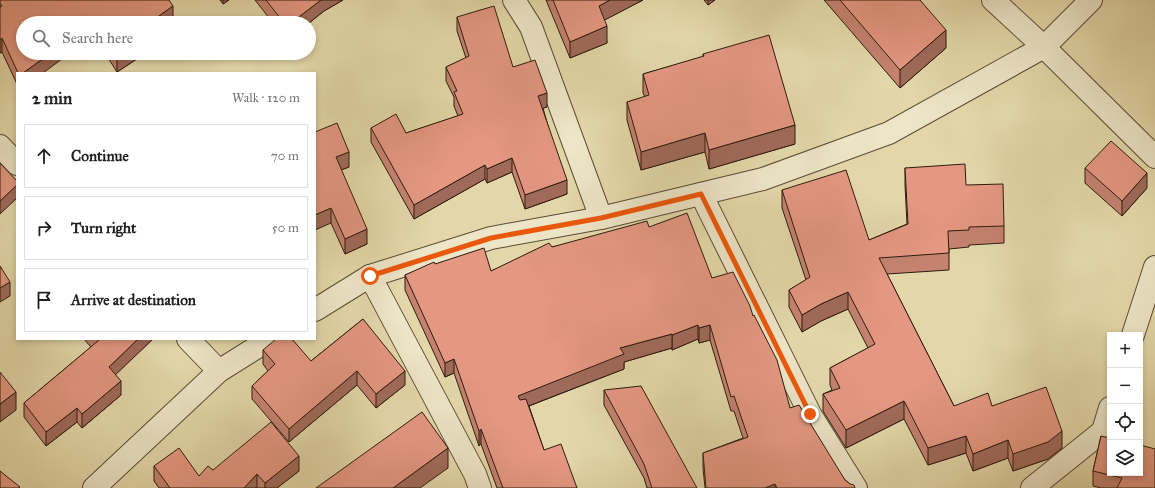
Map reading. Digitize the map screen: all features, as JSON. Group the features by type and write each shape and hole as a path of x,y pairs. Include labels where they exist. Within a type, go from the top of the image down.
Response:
{"street":[{"path":"514,0 531,27 601,218"},
{"path":"993,0 1044,47 1155,157"},
{"path":"316,309 370,276 491,238 601,218 763,179 889,133 1044,47 1091,0"},
{"path":"0,146 16,163"},
{"path":"701,194 810,414 856,488"},
{"path":"1134,332 1155,268"},
{"path":"370,276 472,467 480,488"},
{"path":"189,340 219,371"},
{"path":"94,488 219,371 268,340"},
{"path":"1032,488 1102,431 1107,417"}],"building":[{"path":"0,0 169,0 173,6 159,16 16,16 16,60 41,60 24,72 18,72 2,38 0,40 0,7 2,6"},
{"path":"266,0 321,0 300,16 279,16"},
{"path":"553,0 610,0 599,6 607,26 570,42"},
{"path":"840,0 920,0 946,30 900,70"},
{"path":"494,6 513,67 535,60 547,93 538,96 567,180 525,195 512,158 487,169 485,165 414,205 371,128 396,114 406,133 463,114 454,92 457,91 446,67 469,56 457,17"},
{"path":"769,35 795,125 709,150 705,133 641,152 627,102 649,95 643,74 704,56 703,54"},
{"path":"337,123 349,152 336,157 367,229 345,239 331,208 316,215 316,132"},
{"path":"1111,141 1147,173 1122,201 1085,168"},
{"path":"0,163 16,180 16,186 0,201"},
{"path":"965,164 966,185 1003,184 1004,226 969,227 969,230 948,231 949,253 879,258 954,406 988,393 992,406 1046,387 1062,431 1048,442 1013,454 1008,440 973,454 966,436 928,448 904,401 846,430 823,394 840,388 830,368 875,344 848,292 821,304 802,315 789,290 810,277 782,190 846,170 869,240 908,224 905,168"},
{"path":"687,213 712,278 733,272 750,306 753,316 754,315 777,360 790,408 799,405 845,480 854,485 855,488 777,488 775,484 765,488 706,488 703,453 748,437 734,396 731,397 710,325 699,328 698,325 672,335 620,348 624,354 518,396 520,400 526,399 544,450 561,444 577,488 503,488 481,429 479,431 454,359 445,363 405,275 434,262 435,264 484,248 491,271 549,243 552,247 647,221 649,227"},
{"path":"0,266 10,282 0,288"},
{"path":"363,319 405,371 376,394 357,371 289,429 252,386 275,364 263,350 275,340 293,340 311,361"},
{"path":"99,340 137,340 109,367 121,381 82,414 77,408 46,432 24,403"},
{"path":"0,372 16,392 0,404"},
{"path":"641,386 697,488 652,488 644,464 604,390"},
{"path":"422,412 448,448 393,488 316,488"},
{"path":"271,422 299,456 265,483 257,474 244,488 170,488 154,466 179,448 199,476 208,466 213,470"},
{"path":"1101,436 1107,437 1107,474 1093,471"},
{"path":"1143,446 1155,449 1155,488 1117,488 1122,478 1114,476 1143,476"},
{"path":"0,471 20,487 0,488"}],"route":[{"path":"370,276 491,238 601,218 701,194 810,414"}]}
